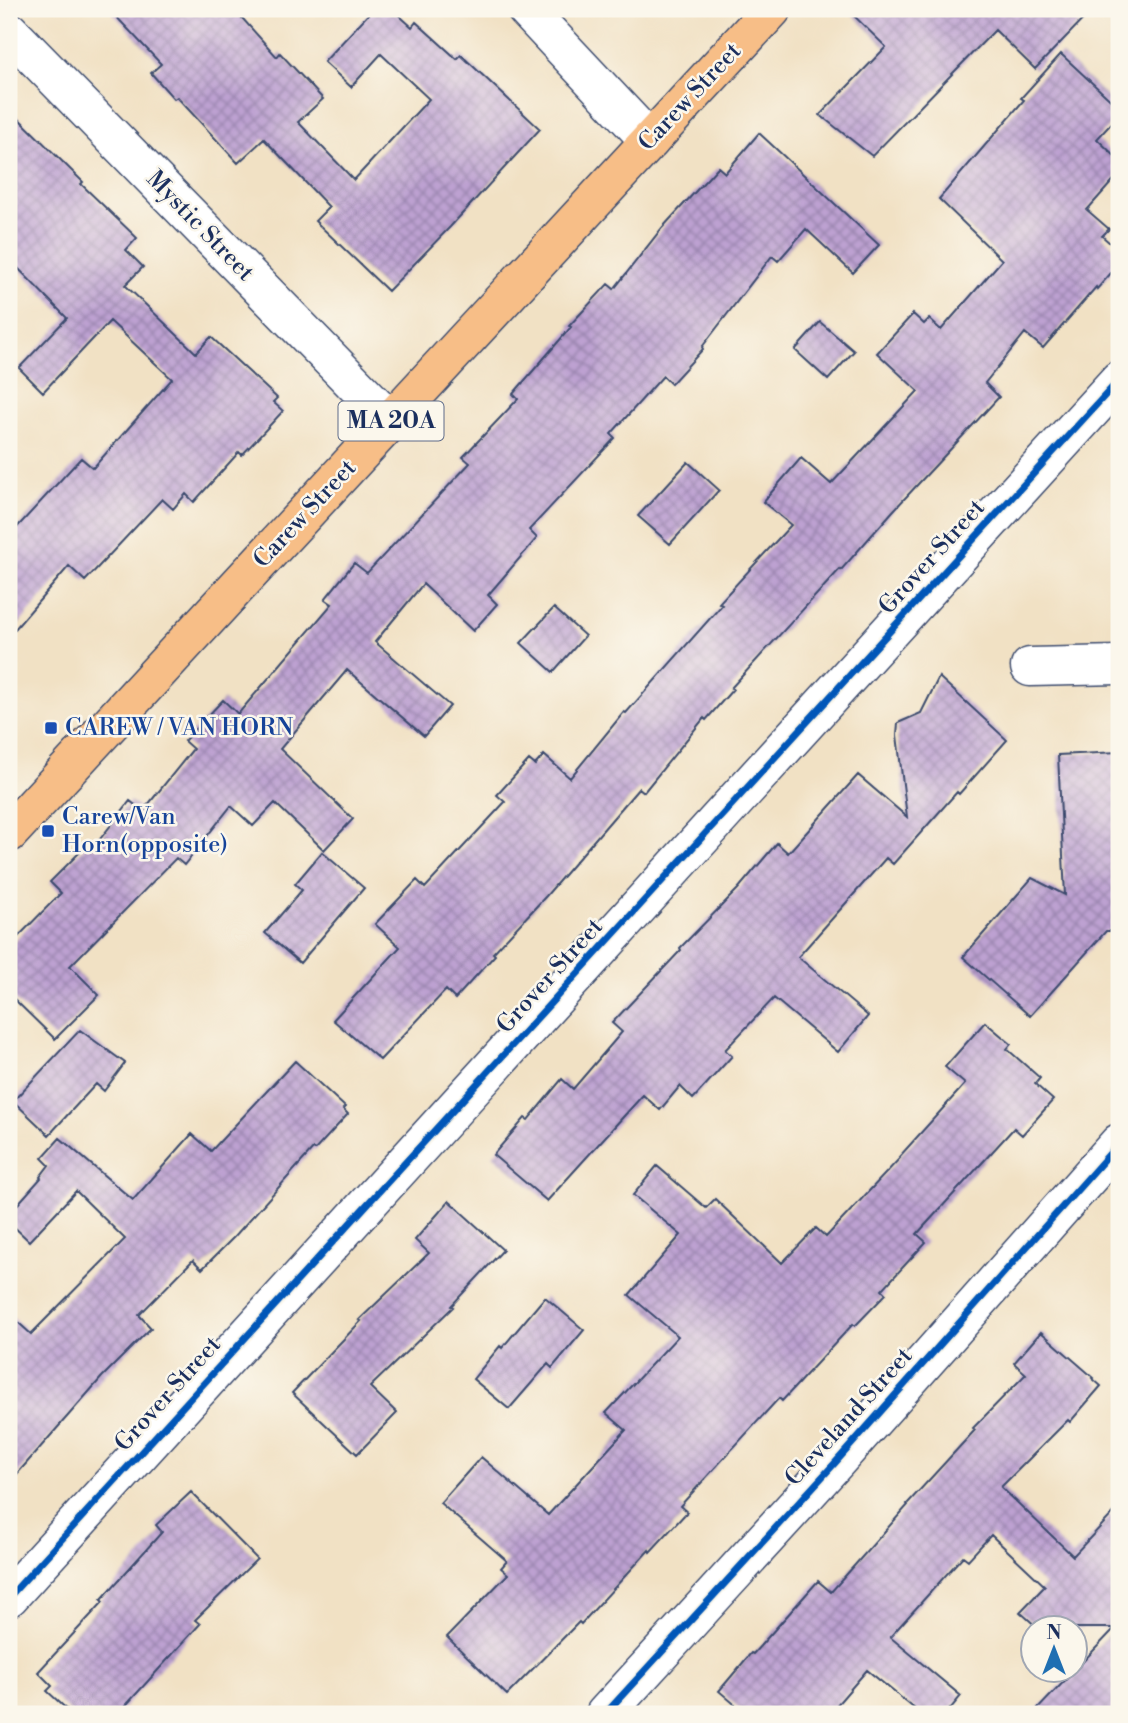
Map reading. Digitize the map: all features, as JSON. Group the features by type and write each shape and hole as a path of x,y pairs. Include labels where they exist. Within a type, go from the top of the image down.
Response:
{"main road":[{"name":"Carew Street","path":"9,833 772,9"}],"street":[{"path":"526,9 650,141"},
{"name":"Mystic Street","path":"9,31 391,421"},
{"name":"Grover Street","path":"9,1597 1119,380"},
{"path":"1030,667 1119,665"},
{"name":"Cleveland Street","path":"605,1714 835,1463 1119,1143"}],"building":[{"path":"109,9 234,9 277,57 280,53 323,99 298,122 354,180 429,99 381,54 351,87 324,62 373,9 392,9 412,27 416,22 457,59 461,55 540,129 388,291 315,221 329,207 264,139 238,163 151,73 161,64"},
{"path":"847,9 1093,9 1035,69 995,30 872,156 820,115 886,47"},
{"path":"1061,54 1119,108 1119,115 1097,139 1119,160 1119,174 1087,210 1109,229 1102,236 1119,251 1119,264 1043,348 1025,333 985,383 999,397 731,688 733,689 706,720 704,718 644,792 639,788 455,999 446,990 380,1060 333,1020 400,947 375,924 417,880 425,888 505,802 497,795 529,760 535,765 544,755 570,778 624,712 626,713 722,605 719,603 791,525 763,502 801,458 831,484 918,391 877,353 913,314 924,324 929,319 941,330 1002,260 939,199 1024,100 1021,98"},
{"path":"9,109 137,238 126,250 143,267 125,285 196,353 211,337 277,398 273,402 283,411 242,455 239,452 194,502 186,494 173,509 162,499 85,581 69,566 9,636 9,536 81,458 93,468 172,379 110,321 43,392 19,368 67,318 9,259"},
{"path":"759,133 879,245 853,273 806,229 778,261 772,256 703,349 671,384 663,376 611,434 615,438 529,530 537,538 488,595 497,604 473,631 423,584 375,642 450,706 424,736 347,670 280,749 353,819 324,850 275,803 253,826 231,806 184,865 176,858 70,966 99,995 55,1039 9,994 9,946 61,893 50,882 89,843 93,848 130,801 143,811 193,749 184,741 223,700 238,714 332,604 325,599 354,563 367,573 470,463 463,457 518,399 513,394 571,327 569,326 608,284 614,289 662,228 718,167 725,173"},
{"path":"820,322 854,351 828,380 795,350"},
{"path":"688,462 719,490 670,544 638,516"},
{"path":"554,608 585,636 553,672 521,643"},
{"path":"939,677 1007,740 893,864 886,858 798,957 868,1016 838,1052 774,998 725,1050 732,1056 693,1099 680,1086 660,1110 643,1095 547,1201 493,1155 525,1118 528,1120 562,1079 573,1089 622,1032 612,1023 680,948 738,889 777,843 788,853 858,775 907,817 897,735 898,723 921,713"},
{"path":"1119,752 1119,931 1106,931 1030,1016 963,957 1032,878 1065,895 1058,755"},
{"path":"322,852 364,888 300,963 265,933 302,890 295,884"},
{"path":"985,1022 1011,1044 1007,1049 1040,1078 1035,1084 1053,1100 1022,1135 1014,1128 917,1234 926,1242 882,1290 886,1294 855,1326 853,1324 782,1401 779,1398 680,1506 687,1512 581,1624 579,1622 507,1695 447,1637 508,1574 501,1568 507,1561 440,1503 481,1457 548,1515 626,1430 606,1413 678,1336 629,1295 681,1235 633,1195 657,1166 706,1208 715,1199 782,1263 816,1228 826,1237 965,1084 945,1067"},
{"path":"80,1030 125,1063 104,1091 96,1084 49,1135 13,1101"},
{"path":"295,1061 345,1107 343,1109 348,1114 202,1269 193,1260 139,1315 151,1328 102,1377 9,1483 9,1314 31,1334 125,1239 76,1191 29,1241 9,1222 9,1214 49,1165 42,1158 60,1138 133,1200 192,1134 211,1151"},
{"path":"449,1201 503,1250 451,1306 453,1307 370,1387 397,1413 357,1454 292,1393 361,1321 359,1320 429,1253 415,1240"},
{"path":"545,1297 584,1330 552,1368 548,1364 509,1409 473,1379"},
{"path":"1041,1332 1101,1386 1070,1422 1068,1420 1001,1487 1073,1556 1119,1507 1119,1714 1033,1714 1062,1684 1090,1684 1090,1654 1115,1628 1090,1628 1090,1614 1022,1614 1020,1612 1045,1586 991,1535 968,1560 963,1556 890,1637 961,1696 946,1714 921,1714 867,1670 829,1714 746,1714 719,1691 818,1581 831,1592 975,1430 973,1428 1026,1374 1014,1363"},
{"path":"191,1492 257,1559 195,1620 200,1624 118,1714 72,1714 47,1691 52,1686 38,1672 103,1602 101,1600 162,1532 156,1525"}],"cycle path":[{"path":"9,1597 1119,380"},
{"path":"605,1714 835,1463 1119,1143"}],"place":[{"name":"CAREW / VAN HORN","path":"51,728"},
{"name":"Carew/Van Horn(opposite)","path":"48,831"}]}
